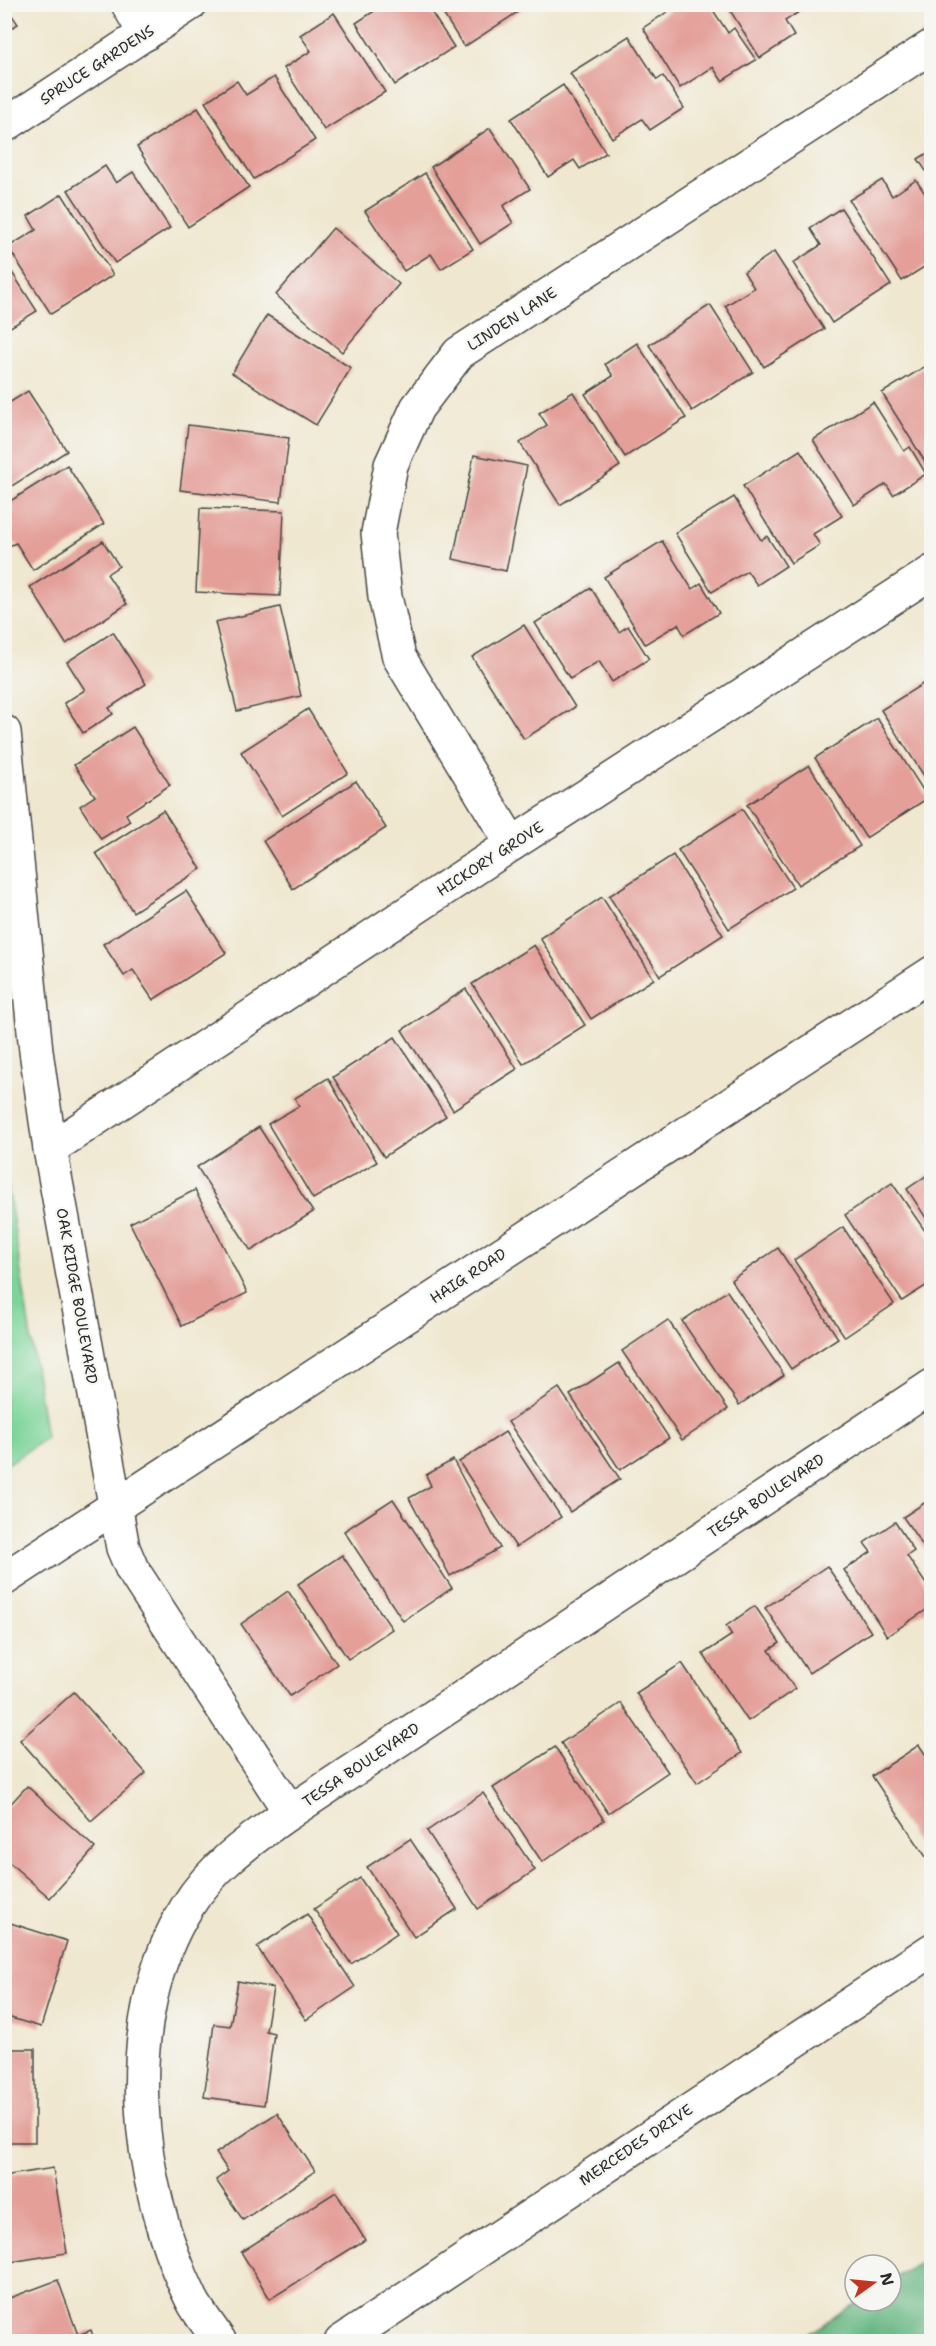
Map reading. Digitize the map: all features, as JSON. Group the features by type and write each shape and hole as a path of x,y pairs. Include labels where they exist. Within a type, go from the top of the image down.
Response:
{"street":[{"path":"128,4 145,34"},
{"name":"SPRUCE GARDENS","path":"4,126 190,4"},
{"name":"LINDEN LANE","path":"512,844 399,657 385,597 378,533 391,465 417,408 459,353 932,46"},
{"name":"HICKORY GROVE","path":"50,1149 512,844 932,572"},
{"name":"OAK RIDGE BOULEVARD","path":"4,732 36,1052 50,1149 123,1548 132,1569 290,1812"},
{"name":"HAIG ROAD","path":"4,1579 932,973"},
{"name":"TESSA BOULEVARD","path":"220,2342 193,2301 158,2212 143,2123 142,2040 159,1966 188,1906 232,1854 290,1812 932,1386"},
{"name":"MERCEDES DRIVE","path":"341,2342 932,1950"}],"green space":[{"path":"5,1167 46,1438 4,1466"},
{"path":"931,2255 931,2341 798,2341 843,2312 903,2313 903,2273"}],"building":[{"path":"4,4 18,24 4,33"},
{"path":"377,4 426,4 454,47 395,85 356,23 379,8"},
{"path":"437,4 522,4 524,8 464,47"},
{"path":"679,4 709,4 728,33 734,28 756,60 722,81 713,67 680,88 643,28"},
{"path":"726,4 811,4 785,21 794,36 760,58"},
{"path":"334,13 385,92 324,130 284,68 311,51 300,35"},
{"path":"629,36 657,80 663,76 684,108 650,130 642,119 612,138 570,73"},
{"path":"274,77 315,140 254,179 205,102 237,81 246,95"},
{"path":"563,85 606,153 580,169 574,160 548,177 511,119"},
{"path":"198,108 249,187 188,227 137,147"},
{"path":"490,128 530,189 503,206 513,223 480,244 431,167"},
{"path":"932,150 932,180 918,159"},
{"path":"105,166 116,183 133,172 170,228 115,263 68,190"},
{"path":"425,173 473,249 441,269 431,254 404,271 365,211"},
{"path":"882,180 892,196 916,180 932,204 932,262 902,281 849,200"},
{"path":"62,194 113,275 51,314 8,247 36,230 28,216"},
{"path":"841,208 891,285 832,323 793,263 821,245 810,228"},
{"path":"333,228 399,284 342,352 276,295"},
{"path":"774,252 824,329 764,367 725,306 754,288 744,272"},
{"path":"4,260 37,311 4,331"},
{"path":"710,305 753,372 692,411 649,345"},
{"path":"267,315 351,368 316,425 232,373"},
{"path":"637,343 686,418 625,457 585,394 613,376 605,364"},
{"path":"932,362 932,473 882,393"},
{"path":"28,391 67,451 4,491 4,406"},
{"path":"573,392 620,466 560,505 520,443 547,425 539,413"},
{"path":"873,402 904,451 910,447 926,474 893,495 886,484 854,505 813,440"},
{"path":"188,425 289,438 281,502 180,490"},
{"path":"800,450 842,516 813,534 820,545 791,563 743,486"},
{"path":"474,455 527,466 506,571 453,559"},
{"path":"67,465 104,524 33,570 16,543 4,548 4,505"},
{"path":"734,497 761,540 767,536 786,566 757,585 747,571 712,592 675,533"},
{"path":"200,508 284,511 280,596 196,592"},
{"path":"103,541 119,566 107,574 127,604 66,644 30,587"},
{"path":"662,541 692,589 701,583 719,613 684,635 678,624 645,644 604,577"},
{"path":"591,588 619,632 628,626 649,659 612,682 599,661 570,679 535,623"},
{"path":"280,607 301,696 237,711 215,622"},
{"path":"524,625 575,707 524,739 472,657"},
{"path":"113,632 146,684 109,708 113,714 83,733 64,703 85,690 67,662"},
{"path":"932,678 932,788 881,710"},
{"path":"308,709 348,773 282,816 241,752"},
{"path":"877,718 928,798 866,838 815,758"},
{"path":"133,727 170,785 126,814 130,821 101,839 80,806 95,796 74,765"},
{"path":"809,765 860,846 798,885 747,805"},
{"path":"356,781 386,828 293,889 263,841"},
{"path":"742,809 793,888 729,929 678,850"},
{"path":"163,810 201,869 133,912 96,853"},
{"path":"673,855 723,935 660,976 609,896"},
{"path":"186,891 226,953 153,1000 133,970 124,976 103,944"},
{"path":"602,897 654,979 591,1019 540,938"},
{"path":"534,945 585,1025 523,1064 472,984"},
{"path":"466,989 517,1069 453,1110 402,1030"},
{"path":"395,1037 446,1116 384,1157 333,1077"},
{"path":"328,1078 377,1162 313,1199 268,1124 299,1106 295,1098"},
{"path":"259,1127 313,1212 251,1251 197,1167"},
{"path":"932,1172 932,1227 907,1189"},
{"path":"892,1183 932,1241 932,1282 902,1301 845,1215"},
{"path":"195,1190 247,1293 182,1326 130,1223"},
{"path":"843,1227 894,1304 845,1337 794,1260"},
{"path":"778,1248 838,1338 791,1369 731,1280"},
{"path":"727,1291 784,1375 739,1405 682,1321"},
{"path":"668,1320 728,1409 682,1440 622,1351"},
{"path":"619,1363 669,1438 620,1470 570,1395"},
{"path":"559,1388 620,1479 570,1512 508,1422"},
{"path":"505,1432 561,1517 516,1547 459,1462"},
{"path":"453,1460 500,1548 450,1576 409,1498 431,1486 426,1475"},
{"path":"932,1498 932,1559 903,1517"},
{"path":"393,1499 452,1588 403,1621 344,1531"},
{"path":"895,1522 914,1551 907,1556 932,1593 932,1606 887,1636 844,1570 871,1552 864,1543"},
{"path":"342,1555 392,1629 348,1659 298,1584"},
{"path":"827,1566 871,1632 809,1673 765,1608"},
{"path":"288,1591 337,1664 290,1696 241,1624"},
{"path":"755,1606 780,1643 769,1650 795,1689 748,1721 703,1654 732,1635 726,1626"},
{"path":"682,1663 742,1753 697,1783 636,1693"},
{"path":"74,1692 146,1773 91,1821 20,1740"},
{"path":"621,1703 668,1772 608,1813 561,1743"},
{"path":"919,1745 932,1764 932,1857 928,1860 872,1776"},
{"path":"555,1747 604,1820 542,1862 493,1788"},
{"path":"27,1786 95,1848 50,1898 4,1858 4,1811"},
{"path":"483,1793 535,1870 478,1909 427,1831"},
{"path":"410,1839 457,1909 414,1937 367,1867"},
{"path":"360,1878 397,1933 351,1964 314,1909"},
{"path":"307,1914 355,1987 306,2020 257,1947"},
{"path":"4,1921 67,1941 41,2027 4,2016"},
{"path":"238,1981 273,1988 266,2031 274,2033 264,2105 204,2097 214,2024 230,2026"},
{"path":"4,2049 35,2049 35,2142 4,2142"},
{"path":"277,2113 315,2171 243,2220 216,2180 228,2171 216,2153"},
{"path":"53,2168 67,2253 4,2263 4,2176"},
{"path":"336,2192 365,2240 270,2299 241,2252"},
{"path":"58,2280 78,2335 91,2330 95,2342 9,2342 4,2331 4,2300"}]}
